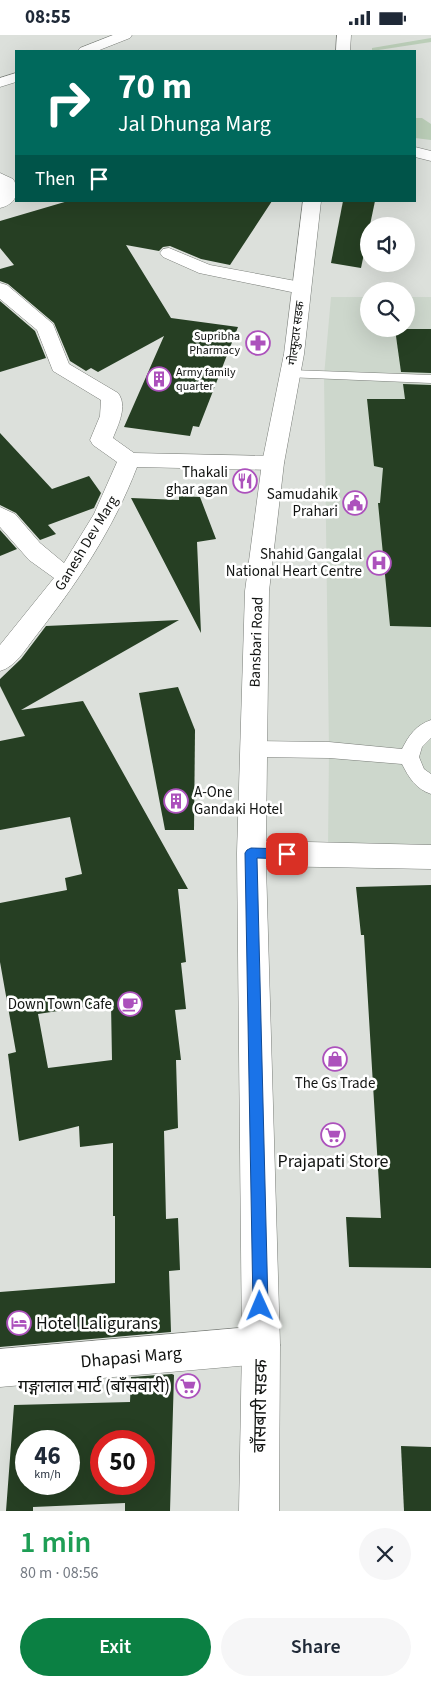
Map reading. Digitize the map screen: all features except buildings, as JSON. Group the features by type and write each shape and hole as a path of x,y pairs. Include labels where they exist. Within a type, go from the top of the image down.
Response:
{"street":[{"path":"88,50 125,35"},
{"path":"343,50 344,35"},
{"path":"0,83 15,77"},
{"path":"416,152 431,156"},
{"path":"0,178 7,183 9,195 6,200 0,203"},
{"name":"गोल्फुटार सडक","path":"273,463 291,374 312,202"},
{"path":"169,253 205,269 301,288"},
{"path":"0,289 46,328 60,367 111,397 111,416 101,440 129,461 273,463"},
{"name":"Ganesh Dev Marg","path":"0,662 39,618 68,575 115,499 129,461"},
{"name":"Bansbari Road","path":"251,837 257,591 273,463"},
{"path":"0,515 9,521 22,538 54,569 68,575"},
{"path":"251,837 431,857"},
{"name":"बाँसबारी सडक","path":"251,837 261,1345 259,1511"},
{"name":"Dhapasi Marg","path":"0,1368 261,1345"}],"lane":[{"path":"291,374 431,379"},
{"path":"431,728 420,735 413,743 409,757 417,774 431,786"},
{"path":"252,749 329,750 409,757"}],"shaded area":[{"name":"Shahid Gangalal National Heart Centre","path":"331,297 360,297 360,337 415,337 415,297 431,297 431,850 328,847 329,750 324,376"}],"green space":[{"path":"431,38 431,42 379,50 372,50 372,48"},
{"path":"416,118 422,118 431,124 431,140 416,138"}],"place":[{"name":"Supribha Pharmacy","path":"258,343"},
{"name":"Army family quarter","path":"159,379"},
{"name":"Thakali ghar agan","path":"245,481"},
{"name":"Samudahik Prahari","path":"355,503"},
{"name":"Shahid Gangalal National Heart Centre","path":"379,563"},
{"name":"A-One Gandaki Hotel","path":"176,801"},
{"name":"Down Town Cafe","path":"130,1004"},
{"name":"The Gs Trade","path":"335,1059"},
{"name":"Prajapati Store","path":"333,1135"},
{"name":"Hotel Laligurans","path":"19,1323"},
{"name":"गङ्गालाल मार्ट (बाँसबारी)","path":"188,1386"}],"route":[{"path":"260,1306 251,853 287,854"}]}
